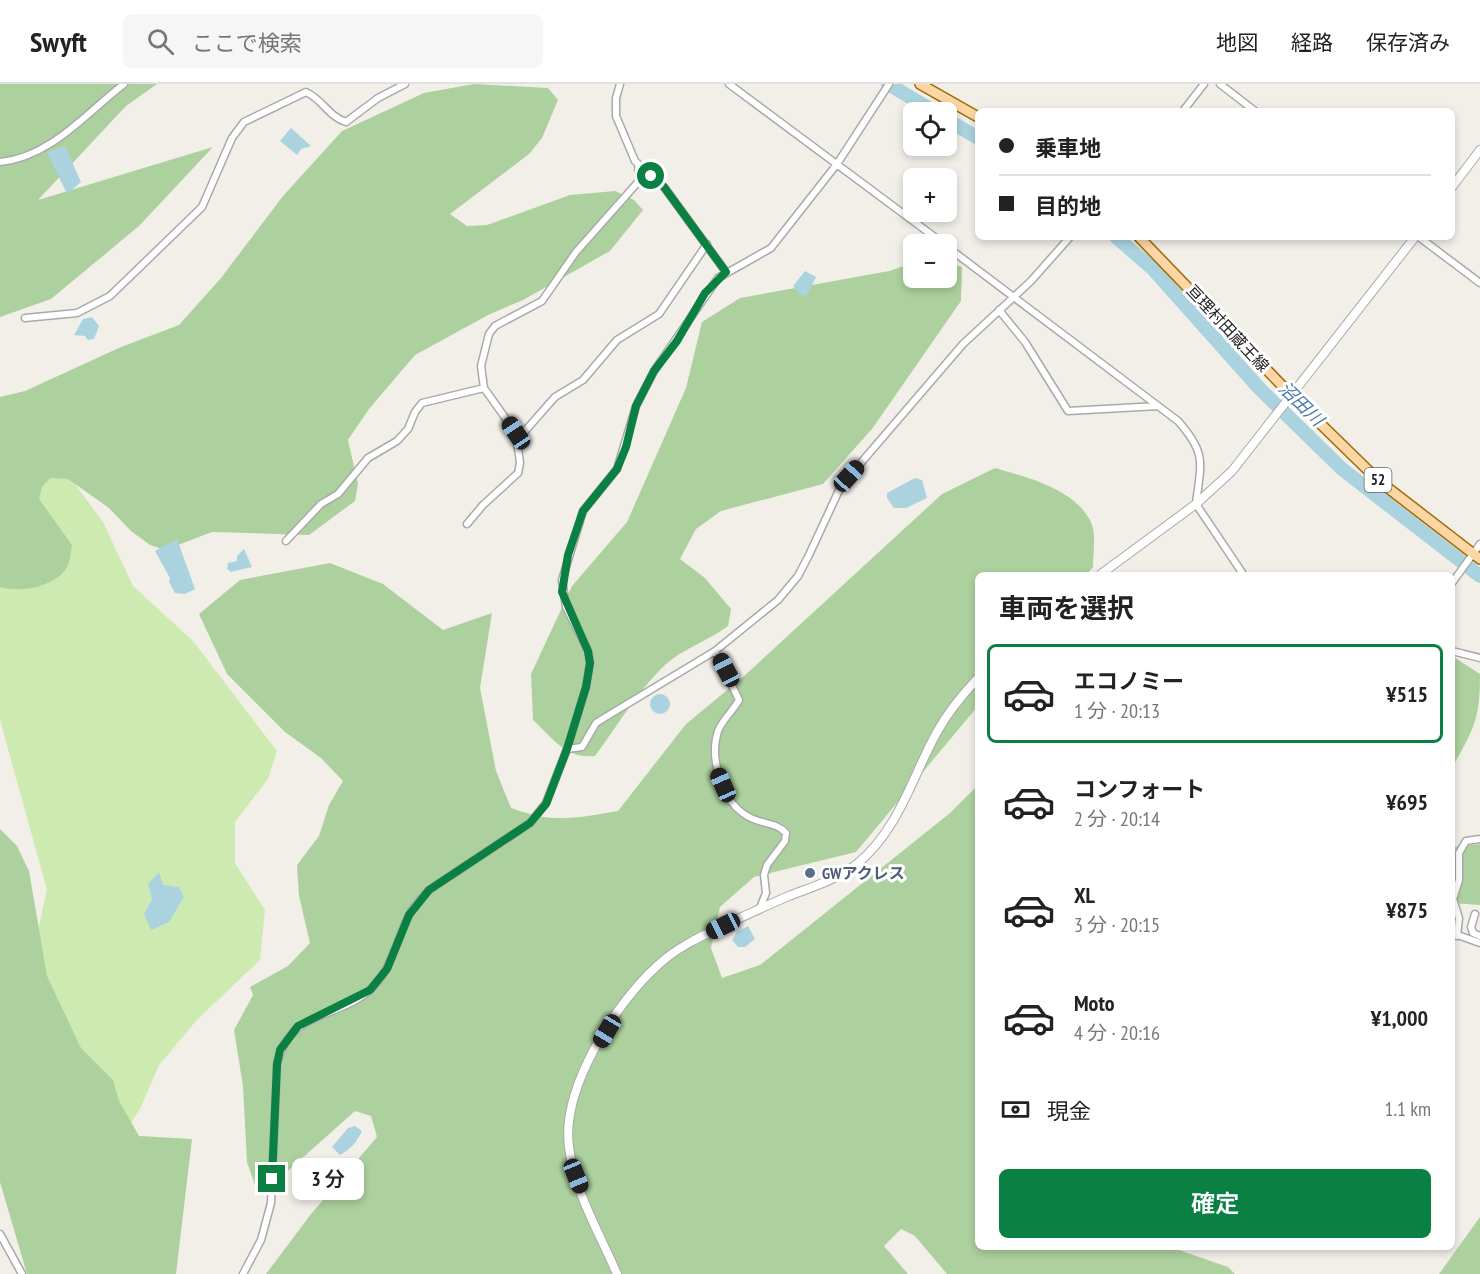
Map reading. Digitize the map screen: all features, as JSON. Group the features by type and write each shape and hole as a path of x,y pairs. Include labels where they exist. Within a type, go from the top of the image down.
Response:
{"main road":[{"path":"920,84 975,115"},
{"name":"亘理村田蔵王線","path":"1143,240 1292,396 1379,481 1476,556"}],"street":[{"path":"0,162 23,158 54,143 124,84"},
{"path":"25,318 77,314 101,302 124,283 202,207 232,138 243,122 306,92 314,96 335,117 346,122 378,98 405,84"},
{"path":"620,84 616,98 616,116 626,146 638,165 664,187 726,272"},
{"path":"729,84 930,234"},
{"path":"243,1274 261,1240 271,1203 277,1064 288,1036 309,1020 370,990 387,969 409,915 417,902 429,890 530,823 546,804 567,749 586,687 590,663 588,651 562,592 568,555 583,511 617,469 626,447 636,406 645,386 705,293 726,272 771,249 837,164 889,84"},
{"path":"1185,108 1204,84"},
{"path":"1220,84 1251,108"},
{"path":"1455,183 1480,150"},
{"path":"467,524 483,505 518,473 518,439 484,388 481,366 489,334 495,326 542,302 588,238 639,181 638,165"},
{"path":"567,749 582,747 596,723 603,717 715,651 778,600 798,576 834,495 841,486 963,344 1014,297 1067,240"},
{"path":"1104,572 1197,504 1232,471 1415,240"},
{"path":"1421,240 1480,283"},
{"path":"518,439 555,397 583,380 617,340 659,314 706,244"},
{"path":"957,254 1178,421 1199,448 1202,458 1197,504 1242,572"},
{"path":"999,310 1042,369 1068,411 1158,406"},
{"path":"286,541 321,504 338,494 369,458 397,441 408,429 415,412 422,403 484,388"},
{"path":"1455,580 1476,556 1480,544"},
{"path":"715,651 739,700 720,727 716,740 718,774 728,797 737,809 749,818 774,825 786,833 785,841 767,865 764,874 766,893 760,908"},
{"path":"1455,652 1480,658"},
{"path":"617,1274 576,1176 571,1157 567,1119 572,1098 585,1066 622,1006 657,966 685,945 760,908 826,882 856,865 878,845 894,820 937,732 958,699 975,681"},
{"path":"1455,891 1459,880 1459,854 1466,842 1480,839"},
{"path":"1455,907 1459,918 1455,931"},
{"path":"1475,914 1471,927 1473,933 1480,936"},
{"path":"1455,934 1480,943"},
{"path":"0,1234 22,1274"}],"green space":[{"path":"0,84 157,84 126,106 38,200 213,147 139,226 51,299 0,317"},
{"path":"474,84 548,88 558,100 542,138 529,154 450,214 467,226 487,225 570,195 615,191 634,200 643,210 610,251 523,300 490,314 415,355 369,409 348,440 358,484 355,501 309,535 212,532 165,550 150,545 131,531 109,508 68,479 50,478 42,487 39,499 72,545 67,567 53,580 36,587 8,589 0,587 0,397 25,391 121,347 179,325 221,278 283,196 342,131 424,93"},
{"path":"957,265 962,267 961,301 872,429 823,484 721,511 696,529 680,559 705,578 731,609 728,626 665,665 637,697 595,756 585,756 568,751 533,720 531,674 572,586 627,522 686,388 702,322 740,298 889,271 903,266 903,288 957,288"},
{"path":"46,445 103,522 133,586 193,641 277,751 268,779 235,822 235,863 265,910 260,960 197,1020 159,1065 140,1109 116,1147 17,1022 47,890 0,720 0,448"},
{"path":"995,468 1050,487 1076,503 1092,525 1093,567 1089,572 975,572 975,710 856,852 754,877 720,907 711,948 722,978 760,965 950,813 975,788 975,1250 1179,1250 1228,1267 1235,1274 947,1274 915,1236 901,1229 884,1246 908,1274 266,1274 311,1214 377,1137 371,1116 355,1111 271,1186 255,1185 247,1162 243,1086 234,1030 253,995 250,987 288,966 310,943 299,896 297,865 319,836 329,805 343,781 321,758 285,732 227,674 199,614 240,580 330,563 383,584 443,630 492,613 480,688 496,771 511,808 552,818 618,811 686,724 743,677 942,494"},
{"path":"1455,658 1480,674 1477,713 1466,743 1455,763"},
{"path":"0,829 17,846 29,871 47,976 81,1048 113,1080 119,1101 139,1136 192,1139 176,1274 27,1274 0,1182"},
{"path":"1480,844 1480,905 1455,903 1455,847"},
{"path":"1480,1217 1480,1274 1439,1274"}],"water":[{"path":"291,128 311,146 301,149 297,155 280,141"},
{"path":"65,146 81,182 67,194 47,152"},
{"path":"805,271 816,277 806,297 793,286"},
{"path":"92,317 99,326 94,339 88,340 85,336 74,335 83,319"},
{"path":"915,478 922,480 927,498 906,508 894,508 887,498 887,493"},
{"path":"177,539 195,589 185,594 175,593 169,582 170,578 155,551"},
{"path":"244,549 252,567 231,572 227,569 228,563 237,561 237,556"},
{"path":"660,694 667,697 670,704 667,711 660,714 653,711 650,704 653,697"},
{"path":"159,872 163,885 179,887 184,897 169,922 151,930 144,914 152,899 148,884"},
{"path":"748,926 755,939 745,947 738,947 732,940 737,932"},
{"path":"355,1126 362,1131 358,1139 340,1155 332,1147 348,1128"}],"waterway":[{"name":"沼田川","path":"888,84 918,102"},
{"name":"沼田川","path":"957,126 975,136"},
{"name":"沼田川","path":"1119,240 1153,269 1259,388 1342,469 1480,576"}],"place":[{"name":"GWアクレス","path":"810,873"}],"route":[{"path":"272,1179 277,1064 280,1050 288,1036 298,1026 309,1020 358,998 379,981 387,969 409,915 417,902 429,890 530,823 539,814 546,804 567,749 586,687 590,663 588,651 566,606 562,592 562,580 568,555 588,502 617,469 626,447 636,406 645,386 677,341 705,293 726,272 693,224 664,187 651,176"}]}
